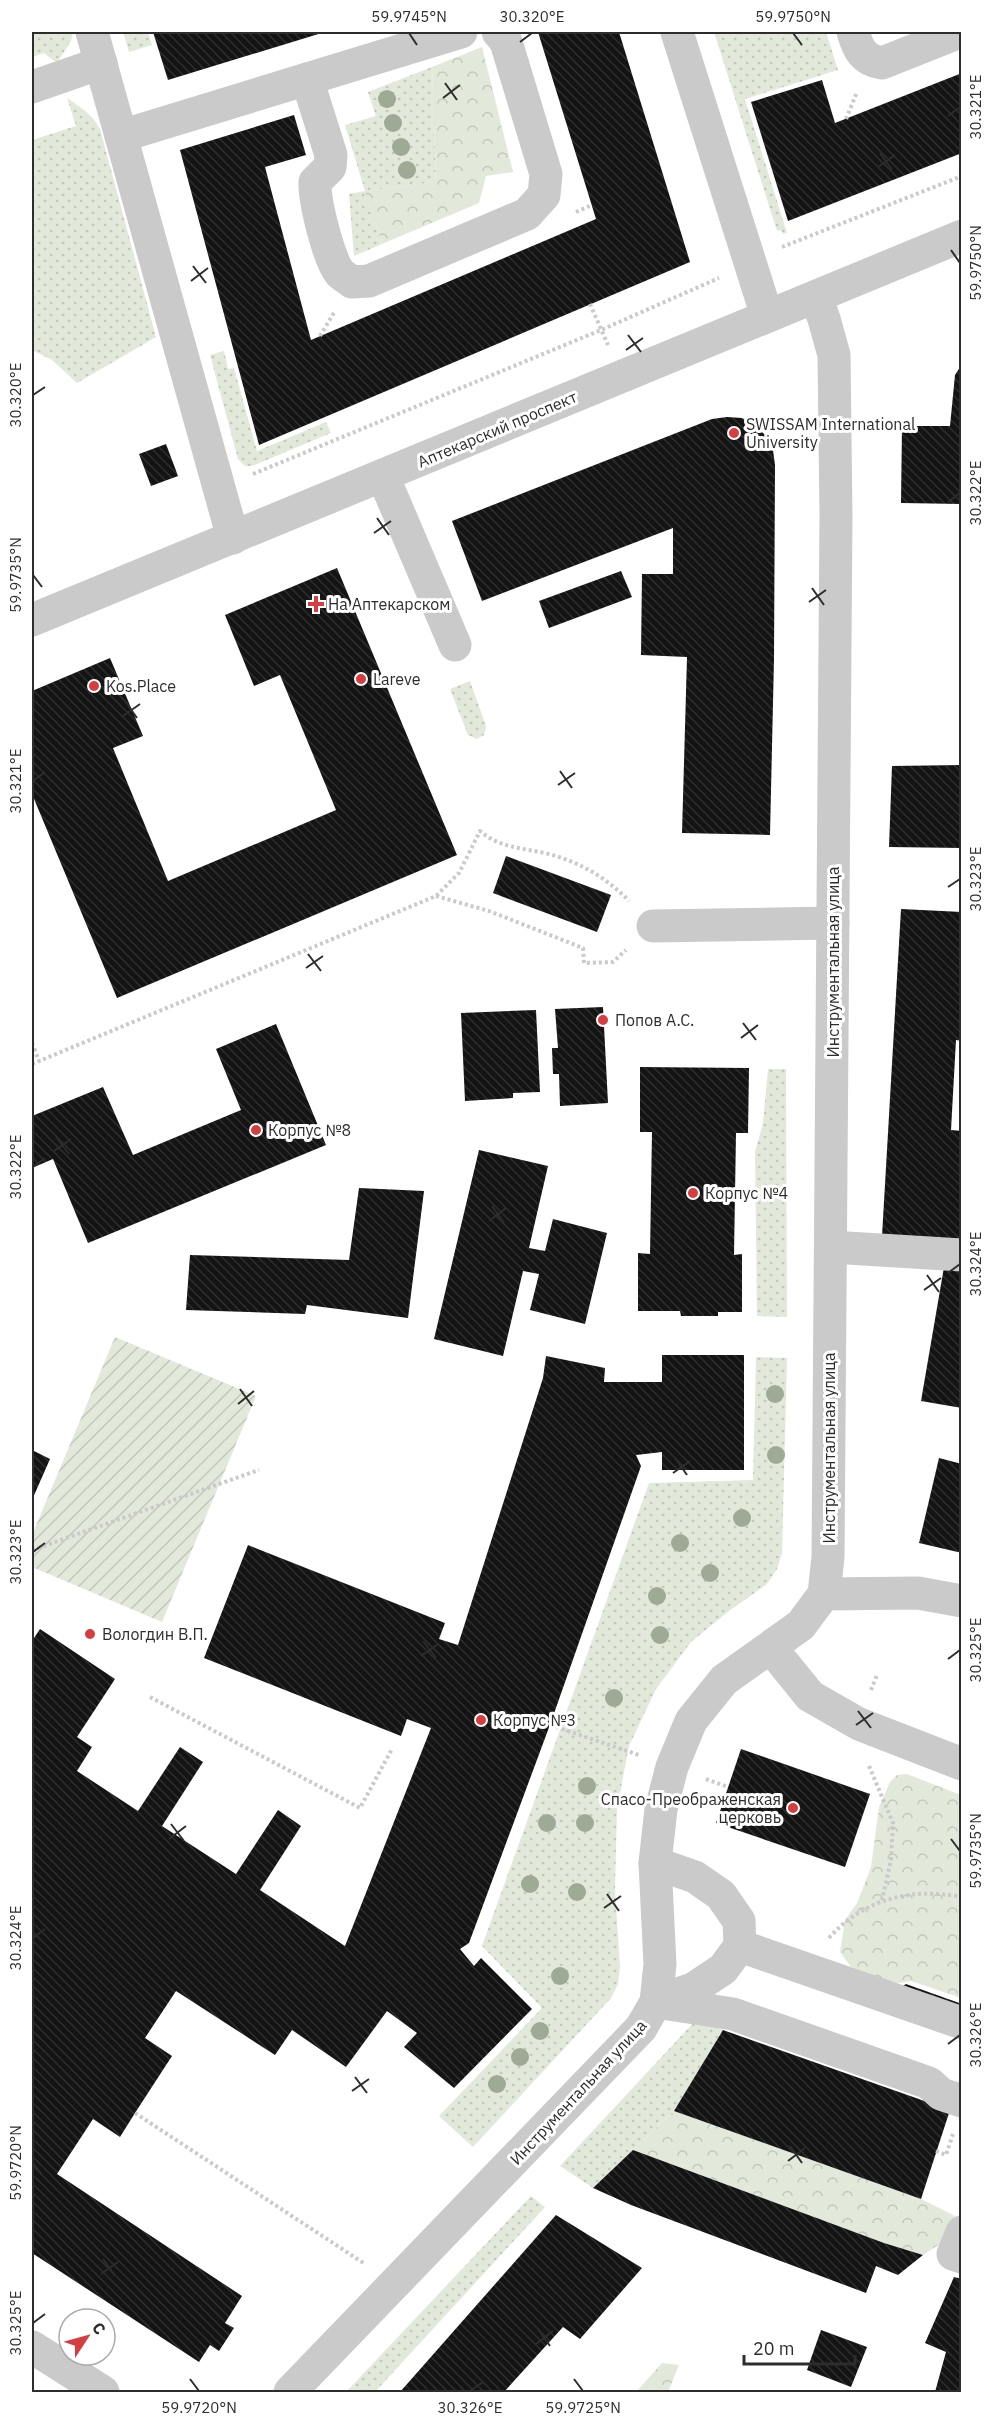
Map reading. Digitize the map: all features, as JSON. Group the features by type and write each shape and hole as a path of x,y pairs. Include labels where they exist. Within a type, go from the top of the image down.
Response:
{"street":[{"path":"92,32 233,538"},
{"path":"121,136 461,32"},
{"path":"307,79 331,155 330,167 315,182 315,195 331,255 339,272 352,282 369,281 527,214 544,195 546,174 506,42 498,32"},
{"path":"677,32 767,316"},
{"path":"853,32 858,49 870,62 882,63 960,32"},
{"path":"32,87 101,63"},
{"name":"Аптекарский проспект","path":"32,620 962,236"},
{"name":"Инструментальная улица","path":"290,2392 641,2028 656,2002 660,1964 655,1863 661,1809 672,1767 691,1721 724,1680 801,1625 824,1594 828,1557 836,516 834,355 825,319 816,297"},
{"path":"383,476 455,645"},
{"path":"653,926 833,923"},
{"path":"831,1247 962,1255"},
{"path":"824,1594 918,1593 962,1601"},
{"path":"771,1648 810,1696 859,1724 962,1764"},
{"path":"655,1863 695,1877 721,1895 739,1921 740,1946 723,1969 693,1989 656,2002"},
{"path":"740,1946 962,2023"},
{"path":"656,2002 733,2014 929,2083 941,2094 962,2101"},
{"path":"962,2232 953,2254 962,2257"},
{"path":"32,2346 103,2392"}],"path":[{"path":"246,477 601,330 769,256 774,250 962,176"},
{"path":"590,304 605,339"},
{"path":"32,1064 436,896 459,873 480,831 490,840 562,858 601,875 617,888 653,926 614,962 584,963 583,948 489,911 436,896"},
{"path":"32,1043 39,1061"},
{"path":"32,1550 259,1470"},
{"path":"150,1697 360,1808 392,1749"},
{"path":"859,1724 870,1774 893,1823 891,1860 882,1900"},
{"path":"556,1728 640,1755"},
{"path":"696,1776 728,1787"},
{"path":"805,1970 838,1928 860,1911 882,1900 914,1893 939,1892 962,1897"},
{"path":"135,2113 365,2264"}],"green space":[{"path":"32,32 73,32 71,41 57,63 44,53 32,57"},
{"path":"123,32 148,32 152,45 129,52"},
{"path":"714,32 826,32 838,70 745,99 787,233 777,231"},
{"path":"482,47 513,172 486,176 479,203 382,244 365,191 436,182 432,67"},
{"path":"432,67 436,182 366,191 382,244 354,256 349,194 365,191 345,125 376,116 368,92"},
{"path":"67,98 89,115 100,129 156,337 77,383 52,360 32,350 32,140 76,126"},
{"path":"224,351 228,369 234,368 257,451 326,422 331,433 252,466 245,466 238,459 210,355"},
{"path":"470,681 486,726 484,735 477,739 468,735 450,689"},
{"path":"768,1069 786,1069 787,1317 757,1316 755,1152 763,1123"},
{"path":"115,1337 256,1396 162,1622 32,1567 32,1535"},
{"path":"756,1357 787,1358 782,1553 777,1569 767,1584 691,1642 656,1689 629,1746 617,1809 615,1889 620,1967 618,1984 611,1998 473,2147 439,2116 542,2008 482,1946 649,1483 753,1480"},
{"path":"907,1774 961,1795 961,1998 911,1981 894,1984 851,1967 840,1952 845,1920 857,1903 871,1867 879,1807 890,1782 897,1775"},
{"path":"696,2020 723,2030 674,2111 593,2188 560,2166"},
{"path":"674,2111 921,2199 955,2216 943,2242 923,2255 884,2243 633,2150"},
{"path":"531,2196 545,2207 375,2392 346,2392"},
{"path":"662,2363 679,2365 668,2392 636,2392"}],"building":[{"path":"153,32 325,32 168,80"},
{"path":"538,32 619,32 690,262 259,445 180,150 294,115 306,155 265,167 311,340 596,219"},
{"path":"962,73 962,153 788,221 751,102 822,80 835,123"},
{"path":"962,364 962,504 901,503 902,426 950,426 955,375"},
{"path":"742,418 755,425 766,436 773,450 775,465 770,835 682,833 687,657 641,655 642,574 673,574 673,528 482,601 452,521 712,419"},
{"path":"166,444 178,476 151,486 139,454"},
{"path":"337,568 457,855 117,998 32,794 32,691 110,658 143,736 113,748 168,881 336,810 280,675 254,686 225,615"},
{"path":"621,571 632,597 549,628 539,601"},
{"path":"962,765 962,848 889,847 892,766"},
{"path":"506,856 611,895 597,932 493,893"},
{"path":"901,909 962,912 962,1041 956,1040 951,1130 962,1131 962,1240 882,1236"},
{"path":"603,1007 608,1103 560,1106 559,1074 553,1074 552,1048 558,1048 555,1009"},
{"path":"536,1010 540,1092 513,1093 513,1098 465,1101 461,1013"},
{"name":"Корпус №8","path":"276,1024 326,1145 88,1243 53,1159 32,1168 32,1116 103,1087 133,1155 241,1110 216,1049"},
{"name":"Корпус №4","path":"640,1067 749,1068 748,1133 736,1133 734,1255 742,1254 742,1312 718,1312 718,1316 681,1316 680,1311 638,1311 638,1253 650,1254 652,1132 640,1132"},
{"path":"479,1150 548,1166 529,1248 545,1251 553,1219 607,1233 585,1324 530,1310 539,1274 523,1271 503,1356 434,1339"},
{"path":"359,1188 424,1191 408,1318 307,1305 305,1314 186,1310 190,1255 349,1260"},
{"path":"944,1267 962,1270 962,1408 921,1401"},
{"path":"662,1355 744,1355 744,1470 662,1470 662,1452 636,1455 641,1466 551,1722 469,1943 460,1949 474,1966 481,1958 532,2009 454,2088 404,2047 417,2033 387,2011 346,2067 292,2030 275,2055 176,1991 145,2038 172,2056 120,2137 93,2119 57,2174 242,2296 225,2323 234,2328 219,2351 210,2345 199,2362 32,2253 32,1641 40,1629 115,1679 77,1737 92,1747 77,1771 138,1811 180,1747 203,1762 162,1826 236,1874 278,1810 301,1826 260,1890 345,1946 431,1728 407,1719 401,1736 204,1658 248,1545 445,1623 439,1639 458,1645 543,1378 546,1356 605,1368 604,1382 662,1382"},
{"path":"32,1450 50,1459 32,1500"},
{"path":"939,1458 962,1464 962,1553 919,1543"},
{"name":"Спасо-Преображенская церковь","path":"741,1749 870,1794 845,1867 716,1823"},
{"path":"906,1984 962,2004 962,2012 896,1990"},
{"path":"723,2030 950,2110 921,2199 674,2111"},
{"path":"633,2150 884,2243 923,2255 898,2275 876,2266 866,2293 631,2205 593,2188"},
{"path":"556,2215 642,2268 580,2339 563,2327 504,2392 400,2392"},
{"path":"954,2277 962,2279 962,2392 935,2392 946,2352 925,2343"},
{"path":"821,2330 867,2347 851,2387 807,2370"}],"place":[{"name":"SWISSAM International University","path":"734,433"},
{"name":"На Аптекарском","path":"316,604"},
{"name":"Lareve","path":"361,679"},
{"name":"Kos.Place","path":"94,686"},
{"name":"Попов А.С.","path":"603,1020"},
{"name":"Корпус №8","path":"256,1130"},
{"name":"Корпус №4","path":"693,1193"},
{"name":"Вологдин В.П.","path":"90,1634"},
{"name":"Корпус №3","path":"481,1720"},
{"name":"Спасо-Преображенская церковь","path":"793,1808"}]}
